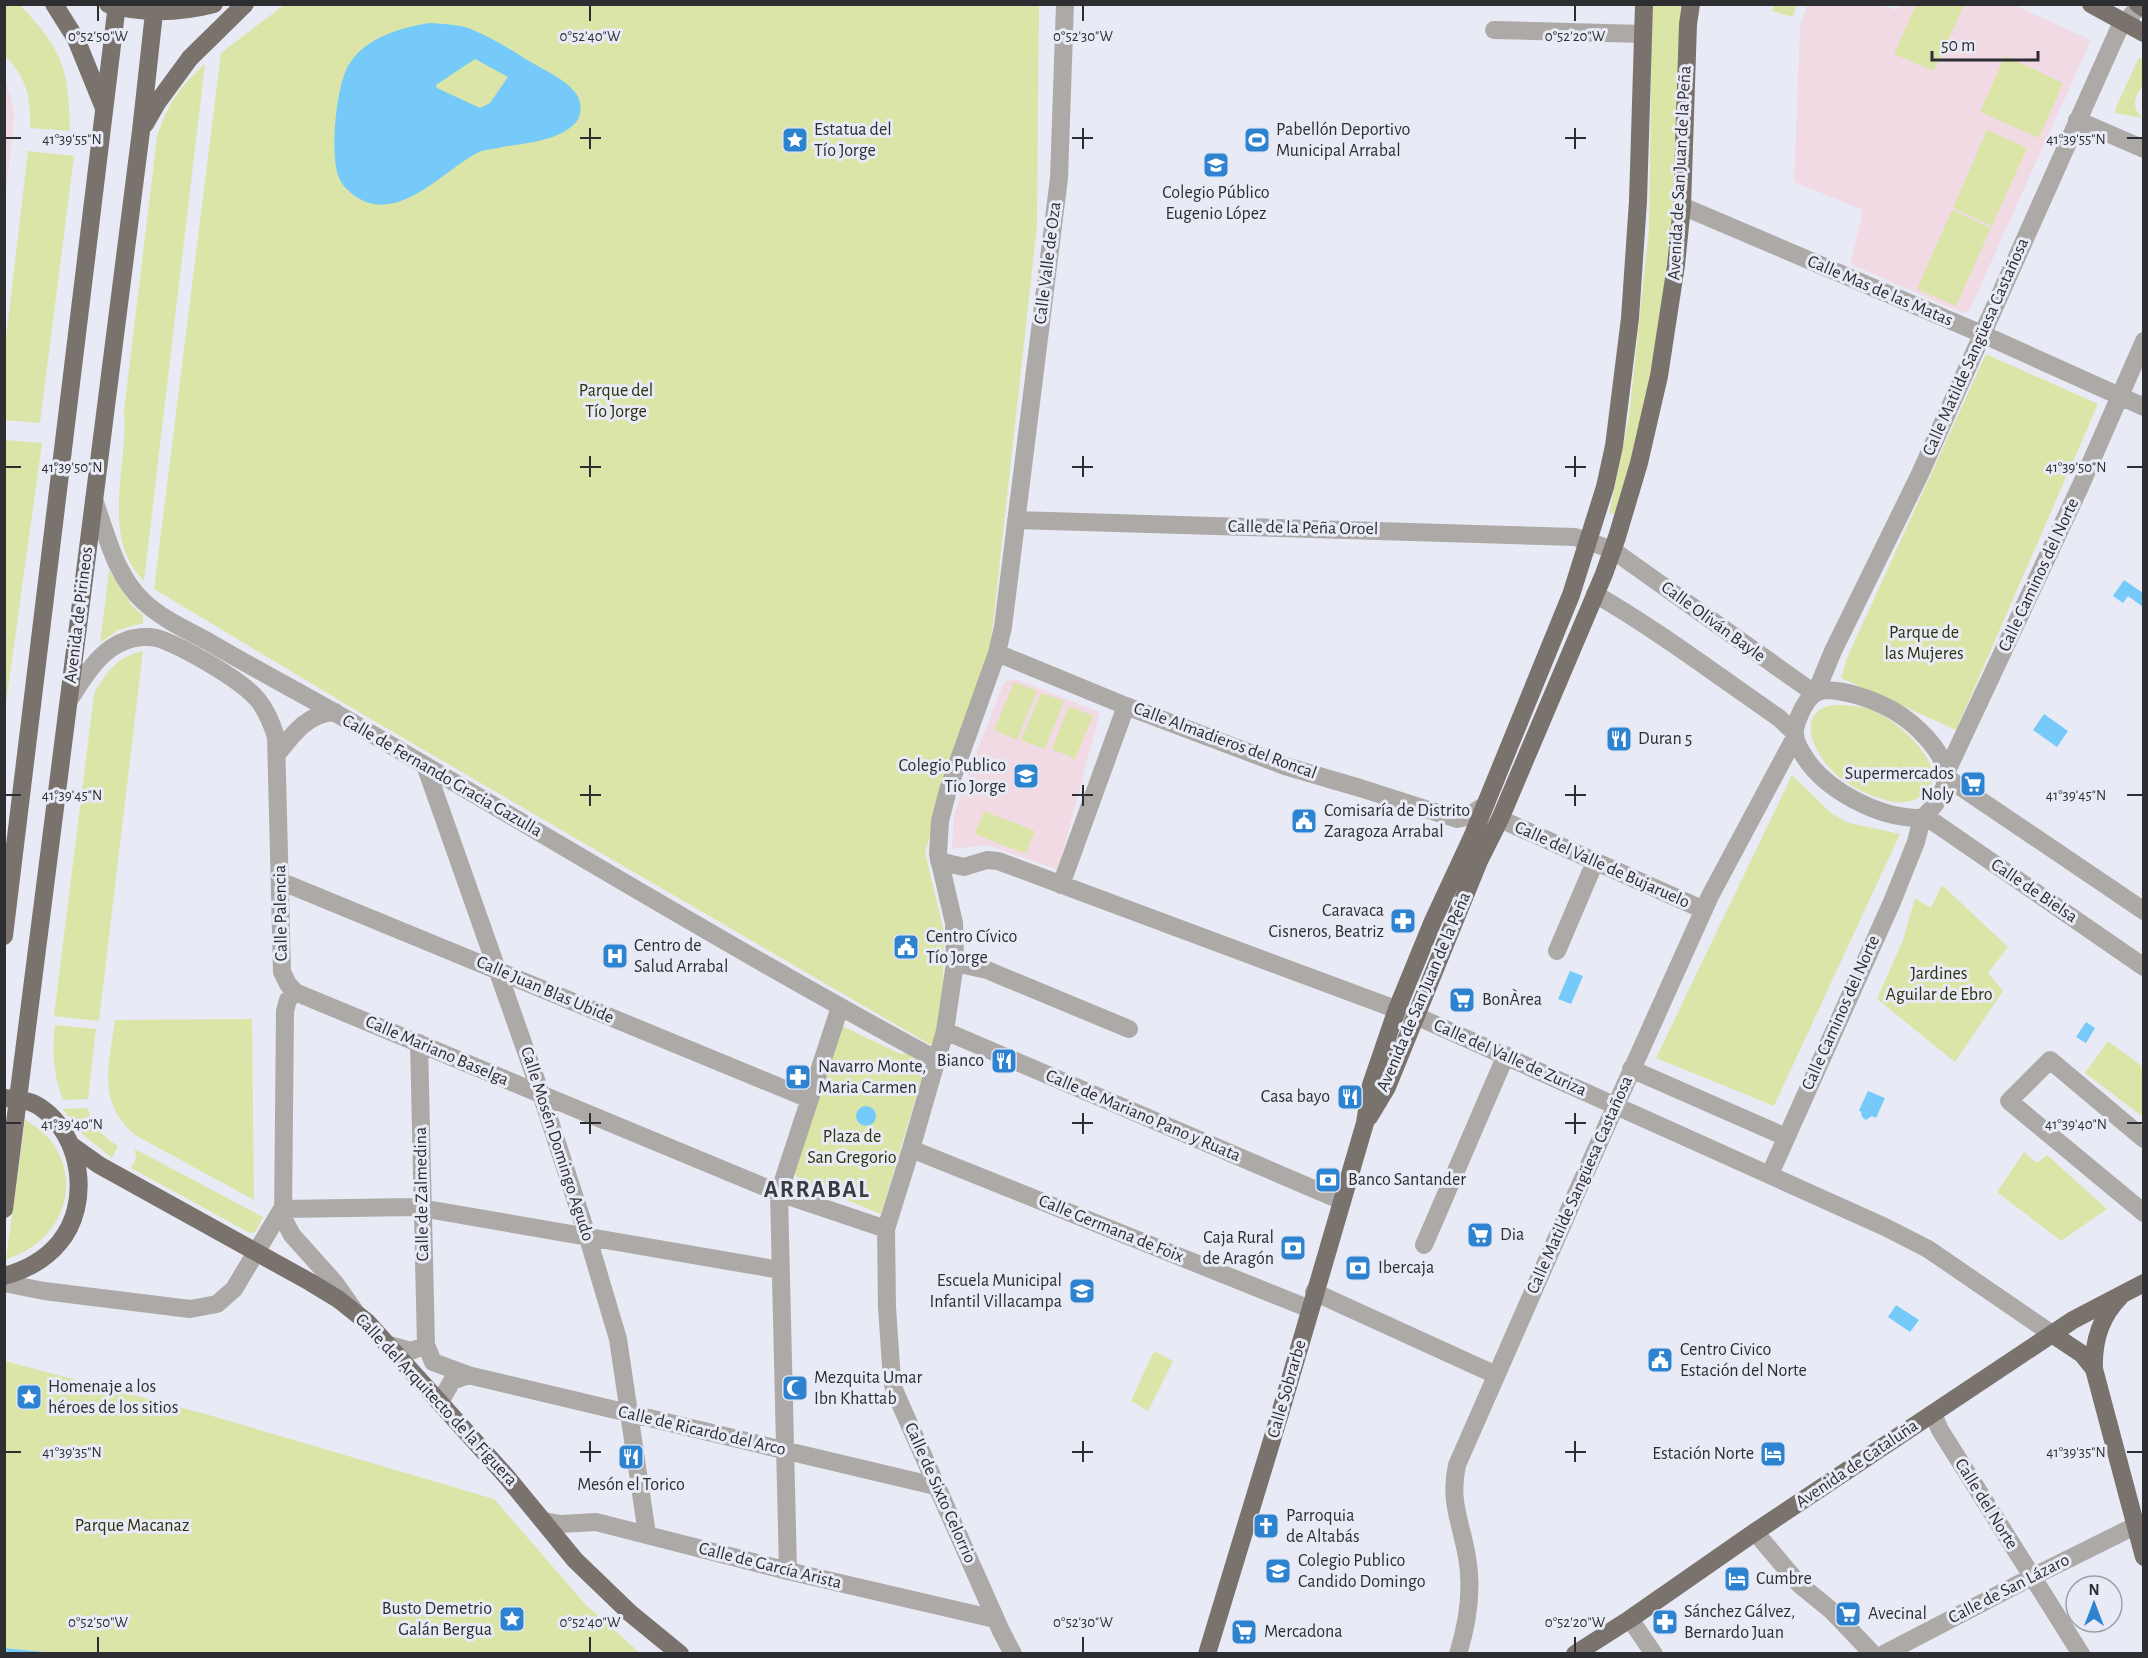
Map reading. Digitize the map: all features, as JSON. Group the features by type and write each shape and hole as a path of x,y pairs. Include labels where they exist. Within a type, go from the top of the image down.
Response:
{"main road":[{"name":"Avenida de Pirineos","path":"54,4 76,39 104,110"},
{"name":"Avenida de Pirineos","path":"4,936 104,110 114,5 185,10 214,4"},
{"name":"Avenida de Pirineos","path":"141,131 157,103 190,58 245,4"},
{"name":"Avenida de San Juan de la Peña","path":"1365,1123 1371,1085 1397,1009 1433,921 1473,835 1571,595 1605,487 1614,446 1630,318 1638,201 1644,4"},
{"name":"Avenida de San Juan de la Peña","path":"1365,1123 1387,1087 1479,861 1500,819 1613,550 1644,441 1659,376 1672,298 1682,206 1688,24 1691,4"},
{"path":"2091,4 2144,33"},
{"name":"Avenida de Pirineos","path":"4,1209 12,1099 69,700 155,8"},
{"path":"4,1276 19,1272 42,1258 60,1242 69,1227 78,1200 79,1179 71,1145 49,1114 39,1106 12,1099"},
{"name":"Calle Sobrarbe","path":"1207,1653 1365,1123"},
{"name":"Calle del Arquitecto de la Figuera","path":"71,1145 99,1165 324,1290 357,1314 389,1346 506,1476 575,1560 630,1613 680,1653"},
{"name":"Avenida de Cataluña","path":"1575,1653 1630,1619 1755,1532 2073,1320 2144,1283"},
{"path":"2121,1295 2108,1310 2099,1329 2094,1369 2144,1557"},
{"path":"2052,1334 2082,1354 2094,1369"}],"street":[{"name":"Calle Valle de Oza","path":"1016,520 1059,178 1065,4"},
{"name":"Calle Matilde Sangüesa Castañosa","path":"1815,692 1919,476 2118,31 2140,6"},
{"path":"1494,30 1643,34"},
{"path":"2077,120 2144,149"},
{"name":"Calle Mas de las Matas","path":"1682,206 1982,334 2144,407"},
{"name":"Calle Caminos del Norte","path":"1946,775 2080,487 2144,341"},
{"name":"Calle de Fernando Gracia Gazulla","path":"94,500 118,566 128,583 145,603 165,617 426,765 456,785 840,1007"},
{"name":"Calle de la Peña Oroel","path":"1016,520 1562,535 1589,541"},
{"name":"Calle de Sixto Celorrio","path":"1013,1653 995,1619 895,1392 892,1381 887,1307 886,1229 945,1031 955,963 955,932 939,861 938,834 943,809 997,652 1003,627 1016,520"},
{"path":"1589,541 1613,550"},
{"name":"Calle Oliván Bayle","path":"1613,550 1815,692"},
{"path":"1595,594 1621,609 1779,718 1795,735 1812,768 1851,798 1912,818 1924,817 1936,802 1946,775"},
{"name":"Calle Palencia","path":"69,700 103,655 114,646 138,638 155,638 202,660 251,693 272,724 278,753 282,972 295,992"},
{"name":"Calle Almadieros del Roncal","path":"997,652 1126,706 1285,766 1457,819 1470,829 1473,835"},
{"path":"1795,735 1804,706 1815,692 1832,690 1864,698 1893,710 1922,733 1938,755 1946,775 2144,911"},
{"path":"1061,885 1126,706"},
{"path":"278,753 310,719 334,712"},
{"name":"Calle Matilde Sangüesa Castañosa","path":"1458,1653 1468,1614 1470,1579 1454,1500 1457,1465 1631,1069 1704,910 1736,844 1795,735"},
{"name":"Calle Mosén Domingo Agudo","path":"426,765 542,1094 618,1339 647,1534"},
{"path":"1457,819 1466,817 1484,806"},
{"name":"Calle Caminos del Norte","path":"1770,1174 1892,902 1924,817"},
{"name":"Calle de Bielsa","path":"1924,817 2144,967"},
{"name":"Calle del Valle de Bujaruelo","path":"1500,819 1704,910"},
{"path":"1473,835 1479,861"},
{"name":"Calle del Valle de Zuriza","path":"939,861 964,867 993,860 1416,1016 1829,1200 1929,1249 2052,1334"},
{"path":"1557,951 1595,862"},
{"name":"Calle Juan Blas Ubide","path":"280,881 809,1099"},
{"path":"955,963 987,970 1129,1029"},
{"path":"295,992 288,1000 285,1011 282,1209 288,1229 335,1283 357,1314"},
{"name":"Calle Mariano Baselga","path":"295,992 779,1192"},
{"path":"788,1572 779,1192 840,1007 937,1060"},
{"name":"Calle de Mariano Pano y Ruata","path":"945,1031 1342,1201"},
{"name":"Calle de Zalmedina","path":"419,1043 422,1208 429,1354"},
{"path":"1424,1245 1506,1055"},
{"path":"2144,1139 2050,1060 2009,1101 2144,1213"},
{"path":"1631,1069 1786,1137"},
{"name":"Calle Germana de Foix","path":"911,1149 1312,1300 1496,1375"},
{"path":"779,1192 886,1229"},
{"path":"282,1209 422,1208 780,1270"},
{"path":"4,1283 44,1291 178,1308 201,1308 217,1304 229,1296 243,1276 282,1209"},
{"path":"389,1346 429,1354"},
{"name":"Calle de Ricardo del Arco","path":"429,1354 468,1376 935,1486"},
{"path":"440,1402 452,1381 468,1376"},
{"name":"Calle del Norte","path":"1933,1414 1940,1430 2081,1653"},
{"name":"Calle de García Arista","path":"544,1521 561,1524 596,1522 788,1572 995,1619"},
{"name":"Calle de San Lázaro","path":"1884,1653 2135,1526"},
{"path":"1755,1532 1798,1584 1832,1611 1873,1653"},
{"path":"1630,1619 1654,1653"}],"shaded area":[{"path":"1900,4 2014,5 2091,40 1970,309 1963,313 1850,264 1863,210 1794,182 1800,25 1807,5 1879,5 1897,10"},
{"path":"5,79 12,101 14,118 5,200"},
{"path":"1018,680 1100,712 1058,870 988,845 952,849 954,814 977,751 1003,685 1007,681"}],"green space":[{"path":"4,5 20,5 45,34 57,53 66,81 70,131 30,128 30,106 26,88 18,72 5,55"},
{"name":"Parque del Tío Jorge","path":"284,5 1039,5 1037,226 990,651 925,852 944,932 942,1020 940,1036 931,1045 374,721 154,589 221,53"},
{"path":"1649,5 1683,5 1672,221 1650,390 1616,514 1609,513 1629,417 1649,229 1651,82"},
{"path":"1774,5 1796,5 1793,17 1772,11"},
{"path":"1916,5 1964,5 1934,71 1894,54"},
{"path":"2005,56 2063,83 2039,138 1980,112"},
{"path":"2139,57 2143,60 2143,87 2137,94 2135,106 2142,118 2115,113"},
{"path":"205,64 144,581 130,563 119,522 124,411 157,137 175,97 188,80"},
{"path":"1987,130 2027,148 1992,226 1953,208"},
{"path":"28,151 74,156 40,423 4,420 5,346"},
{"path":"1952,210 1991,228 1956,306 1917,289"},
{"name":"Parque de las Mujeres","path":"1986,354 2098,404 1956,730 1841,678 1847,658"},
{"path":"4,440 42,443 5,711"},
{"path":"109,570 133,607 143,615 143,623 118,630 100,643"},
{"path":"143,651 99,1021 54,1016 94,694 103,678 119,661"},
{"path":"1014,682 1037,691 1017,740 994,730"},
{"path":"1041,693 1064,701 1045,749 1021,740"},
{"name":"Parque de las Mujeres","path":"1843,705 1867,708 1881,714 1919,746 1928,759 1932,773 1931,785 1921,796 1912,801 1901,802 1880,798 1846,782 1827,764 1815,745 1811,735 1811,725 1814,716 1821,709"},
{"path":"1069,706 1093,716 1075,759 1052,749"},
{"path":"1792,775 1831,813 1849,823 1900,834 1774,1106 1656,1058"},
{"path":"984,811 1035,831 1026,854 975,834"},
{"name":"Jardines Aguilar de Ebro","path":"1942,885 2008,947 1988,973 2003,991 1955,1062 1877,999 1903,940 1915,898 1931,908"},
{"path":"252,1019 254,1200 135,1135 115,1109 108,1082 115,1020"},
{"path":"55,1025 96,1029 88,1099 63,1100 54,1063"},
{"name":"Plaza de San Gregorio","path":"842,1026 901,1054 907,1053 918,1062 923,1070 881,1214 801,1182 794,1173"},
{"path":"2108,1041 2143,1067 2143,1117 2085,1073"},
{"path":"88,1108 98,1130 118,1146 112,1158 80,1132 63,1109"},
{"path":"25,1120 46,1135 59,1154 65,1174 65,1195 59,1216 47,1234 29,1249 6,1259"},
{"path":"135,1149 263,1217 255,1232 250,1233 131,1168 136,1159"},
{"path":"2024,1152 2037,1163 2047,1155 2107,1209 2061,1241 1997,1192"},
{"path":"1154,1351 1173,1361 1148,1411 1131,1401"},
{"name":"Parque Macanaz","path":"5,1361 209,1415 494,1499 586,1605 640,1653 54,1654 5,1648"}],"water":[{"path":"429,23 468,28 495,40 553,74 570,86 578,98 581,110 577,121 570,128 553,137 479,152 418,193 402,201 385,205 368,203 351,193 339,178 335,151 338,101 345,73 350,63 365,46 385,35","holes":["475,59 508,77 490,103 480,108 437,88 436,85"]},
{"path":"2124,580 2143,593 2143,607 2128,596 2123,603 2113,596"},
{"path":"2044,714 2068,731 2057,747 2033,730"},
{"path":"1570,971 1583,976 1571,1004 1558,999"},
{"path":"2086,1022 2095,1028 2086,1043 2076,1037"},
{"path":"1868,1091 1885,1098 1876,1118 1872,1116 1866,1120 1859,1110"},
{"path":"866,1106 873,1109 876,1116 873,1123 866,1126 859,1123 856,1116 859,1109"},
{"path":"1896,1305 1919,1320 1910,1332 1888,1317"},
{"path":"4,1648 54,1653 5,1653"}],"place":[{"name":"Estatua del Tío Jorge","path":"795,140"},
{"name":"Pabellón Deportivo Municipal Arrabal","path":"1257,140"},
{"name":"Colegio Público Eugenio López","path":"1216,165"},
{"name":"Duran 5","path":"1619,739"},
{"name":"Colegio Publico Tio Jorge","path":"1026,776"},
{"name":"Supermercados Noly","path":"1973,784"},
{"name":"Comisaría de Distrito Zaragoza Arrabal","path":"1304,821"},
{"name":"Caravaca Cisneros, Beatriz","path":"1403,921"},
{"name":"Centro Cívico Tío Jorge","path":"906,947"},
{"name":"Centro de Salud Arrabal","path":"615,956"},
{"name":"BonÀrea","path":"1462,1000"},
{"name":"Bianco","path":"1004,1061"},
{"name":"Navarro Monte, Maria Carmen","path":"798,1077"},
{"name":"Casa bayo","path":"1350,1097"},
{"name":"Banco Santander","path":"1328,1180"},
{"name":"Dia","path":"1480,1235"},
{"name":"Caja Rural de Aragón","path":"1293,1248"},
{"name":"Ibercaja","path":"1358,1268"},
{"name":"Escuela Municipal Infantil Villacampa","path":"1082,1291"},
{"name":"Centro Civico Estación del Norte","path":"1660,1360"},
{"name":"Mezquita Umar Ibn Khattab","path":"795,1388"},
{"name":"Homenaje a los héroes de los sitios","path":"29,1397"},
{"name":"Estación Norte","path":"1773,1454"},
{"name":"Mesón el Torico","path":"631,1457"},
{"name":"Parroquia de Altabás","path":"1266,1526"},
{"name":"Colegio Publico Candido Domingo","path":"1278,1571"},
{"name":"Cumbre","path":"1737,1579"},
{"name":"Avecinal","path":"1848,1614"},
{"name":"Busto Demetrio Galán Bergua","path":"512,1619"},
{"name":"Sánchez Gálvez, Bernardo Juan","path":"1665,1622"},
{"name":"Mercadona","path":"1244,1632"}],"district":[{"name":"ARRABAL","path":"817,1190"}]}
